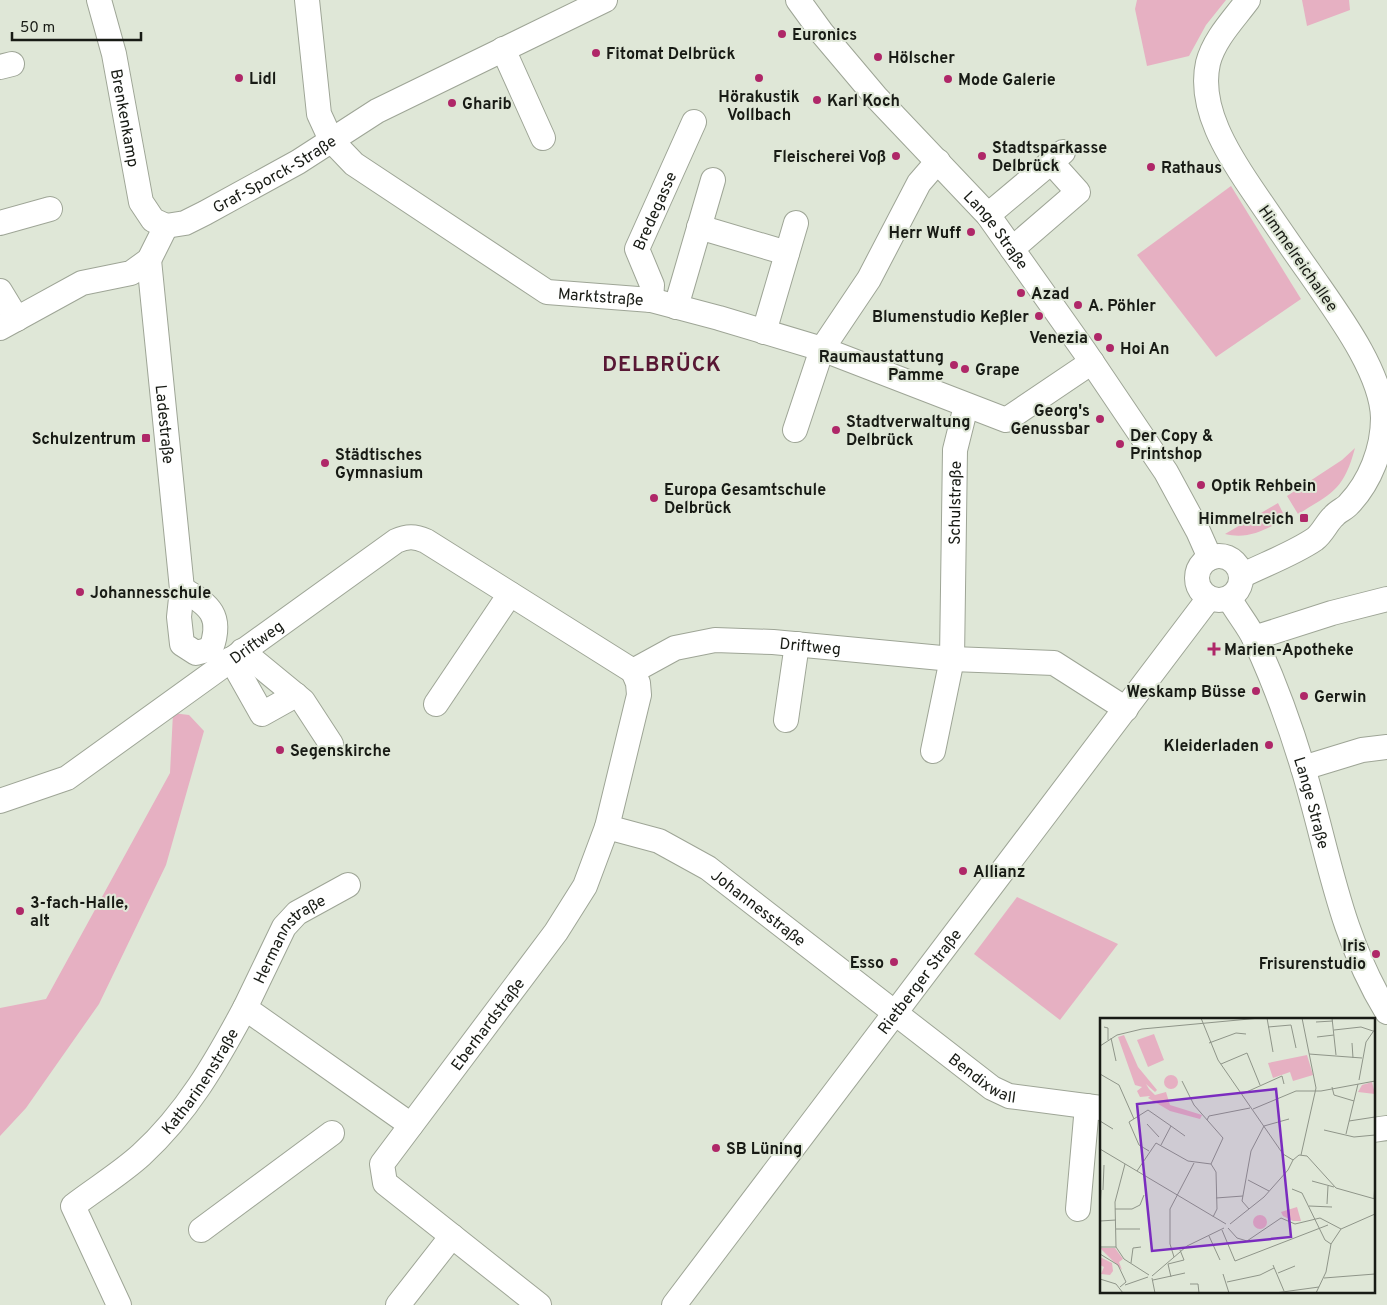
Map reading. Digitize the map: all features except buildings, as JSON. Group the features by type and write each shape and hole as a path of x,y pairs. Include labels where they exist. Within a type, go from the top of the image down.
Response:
{"street":[{"name":"Brenkenkamp","path":"100,0 114,54 141,202 153,220 166,226"},
{"name":"Marktstraße","path":"307,0 319,114 331,140 354,164 548,292 651,300 822,349 966,406"},
{"name":"Graf-Sporck-Straße","path":"166,226 185,223 205,213 298,162 377,111 605,0"},
{"name":"Lange Straße","path":"798,0 822,33 876,97 988,215 1092,362 1166,472 1198,531 1210,558"},
{"name":"Himmelreichallee","path":"1238,568 1334,516 1348,505 1371,472 1378,450 1383,418 1383,395 1368,365 1344,324 1231,160 1216,125 1208,98 1208,64 1222,34 1248,0"},
{"path":"503,49 543,138"},
{"name":"Bredegasse","path":"651,300 652,286 637,250 694,122"},
{"path":"988,215 1057,157 1078,192 1012,249"},
{"path":"795,430 822,349 869,279 919,183 938,161"},
{"path":"676,307 713,180"},
{"path":"0,223 50,209"},
{"path":"764,332 796,223"},
{"path":"0,290 8,324 82,283 131,272 149,260 166,226"},
{"path":"700,227 787,253"},
{"name":"Ladestraße","path":"149,260 182,589 179,617 182,644 196,653 227,656"},
{"path":"966,406 1006,420 1092,362"},
{"name":"Schulstraße","path":"933,751 952,659 956,450 966,406"},
{"name":"Driftweg","path":"0,801 67,778 227,656 396,541 405,537 416,537 426,541 633,671 675,648 715,640 797,644 952,659 1054,663 1126,709"},
{"path":"1224,556 1238,568 1238,589 1212,594 1200,566 1210,558 1224,556"},
{"path":"182,589 201,600 215,618 227,656 262,714 296,695"},
{"path":"436,704 510,594"},
{"name":"Lange Straße","path":"1212,594 1254,638 1303,768 1345,924 1368,981 1387,1012"},
{"name":"Rietberger Straße","path":"674,1305 1212,594"},
{"path":"1254,638 1387,598"},
{"path":"786,720 797,644"},
{"path":"227,656 296,695 303,701 331,744"},
{"name":"Eberhardstraße","path":"539,1305 385,1183 382,1164 556,932 585,886 607,827 638,695 638,683 633,671"},
{"path":"1303,768 1362,750 1387,747"},
{"name":"Johannesstraße","path":"607,827 659,841 708,868 896,1012"},
{"name":"Hermannstraße","path":"245,1008 284,927 297,913 348,885"},
{"name":"Katharinenstraße","path":"119,1305 73,1206 140,1156 166,1129 212,1071 245,1008 411,1125"},
{"name":"Bendixwall","path":"896,1012 992,1088 1008,1096 1094,1107 1078,1209"},
{"path":"1374,1130 1387,1128"},
{"path":"202,1230 332,1133"},
{"path":"398,1305 452,1236"}],"shaded area":[{"path":"1137,0 1226,0 1206,25 1189,56 1147,66 1135,9"},
{"path":"1302,0 1349,0 1350,10 1307,26"},
{"path":"1231,186 1301,299 1216,357 1137,255"},
{"path":"1355,448 1346,473 1336,488 1329,495 1298,514 1287,496 1342,460"},
{"path":"1278,503 1286,519 1249,535 1225,534"},
{"path":"173,713 189,715 204,731 166,865 99,1004 26,1108 0,1136 0,1008 46,999 170,773"},
{"path":"1017,897 1118,944 1060,1020 974,954"}],"place":[{"name":"Euronics","path":"782,34"},
{"name":"Fitomat Delbrück","path":"596,53"},
{"name":"Hölscher","path":"878,57"},
{"name":"Lidl","path":"239,78"},
{"name":"Hörakustik Vollbach","path":"759,78"},
{"name":"Mode Galerie","path":"948,79"},
{"name":"Karl Koch","path":"817,100"},
{"name":"Gharib","path":"452,103"},
{"name":"Fleischerei Voß","path":"896,156"},
{"name":"Stadtsparkasse Delbrück","path":"982,156"},
{"name":"Rathaus","path":"1151,167"},
{"name":"Herr Wuff","path":"971,232"},
{"name":"Azad","path":"1021,293"},
{"name":"A. Pöhler","path":"1078,305"},
{"name":"Blumenstudio Keßler","path":"1039,316"},
{"name":"Venezia","path":"1098,337"},
{"name":"Hoi An","path":"1110,348"},
{"name":"Raumaustattung Pamme","path":"954,365"},
{"name":"Grape","path":"965,369"},
{"name":"Georg's Genussbar","path":"1100,419"},
{"name":"Stadtverwaltung Delbrück","path":"836,430"},
{"name":"Schulzentrum","path":"146,438"},
{"name":"Der Copy & Printshop","path":"1120,444"},
{"name":"Städtisches Gymnasium","path":"325,463"},
{"name":"Optik Rehbein","path":"1201,485"},
{"name":"Europa Gesamtschule Delbrück","path":"654,498"},
{"name":"Himmelreich","path":"1304,518"},
{"name":"Johannesschule","path":"80,592"},
{"name":"Marien-Apotheke","path":"1214,649"},
{"name":"Weskamp Büsse","path":"1256,691"},
{"name":"Gerwin","path":"1304,696"},
{"name":"Kleiderladen","path":"1269,745"},
{"name":"Segenskirche","path":"280,750"},
{"name":"Allianz","path":"963,871"},
{"name":"3-fach-Halle, alt","path":"20,911"},
{"name":"Iris Frisurenstudio","path":"1376,954"},
{"name":"Esso","path":"894,962"},
{"name":"SB Lüning","path":"716,1148"}],"district":[{"name":"DELBRÜCK","path":"662,364"}]}
